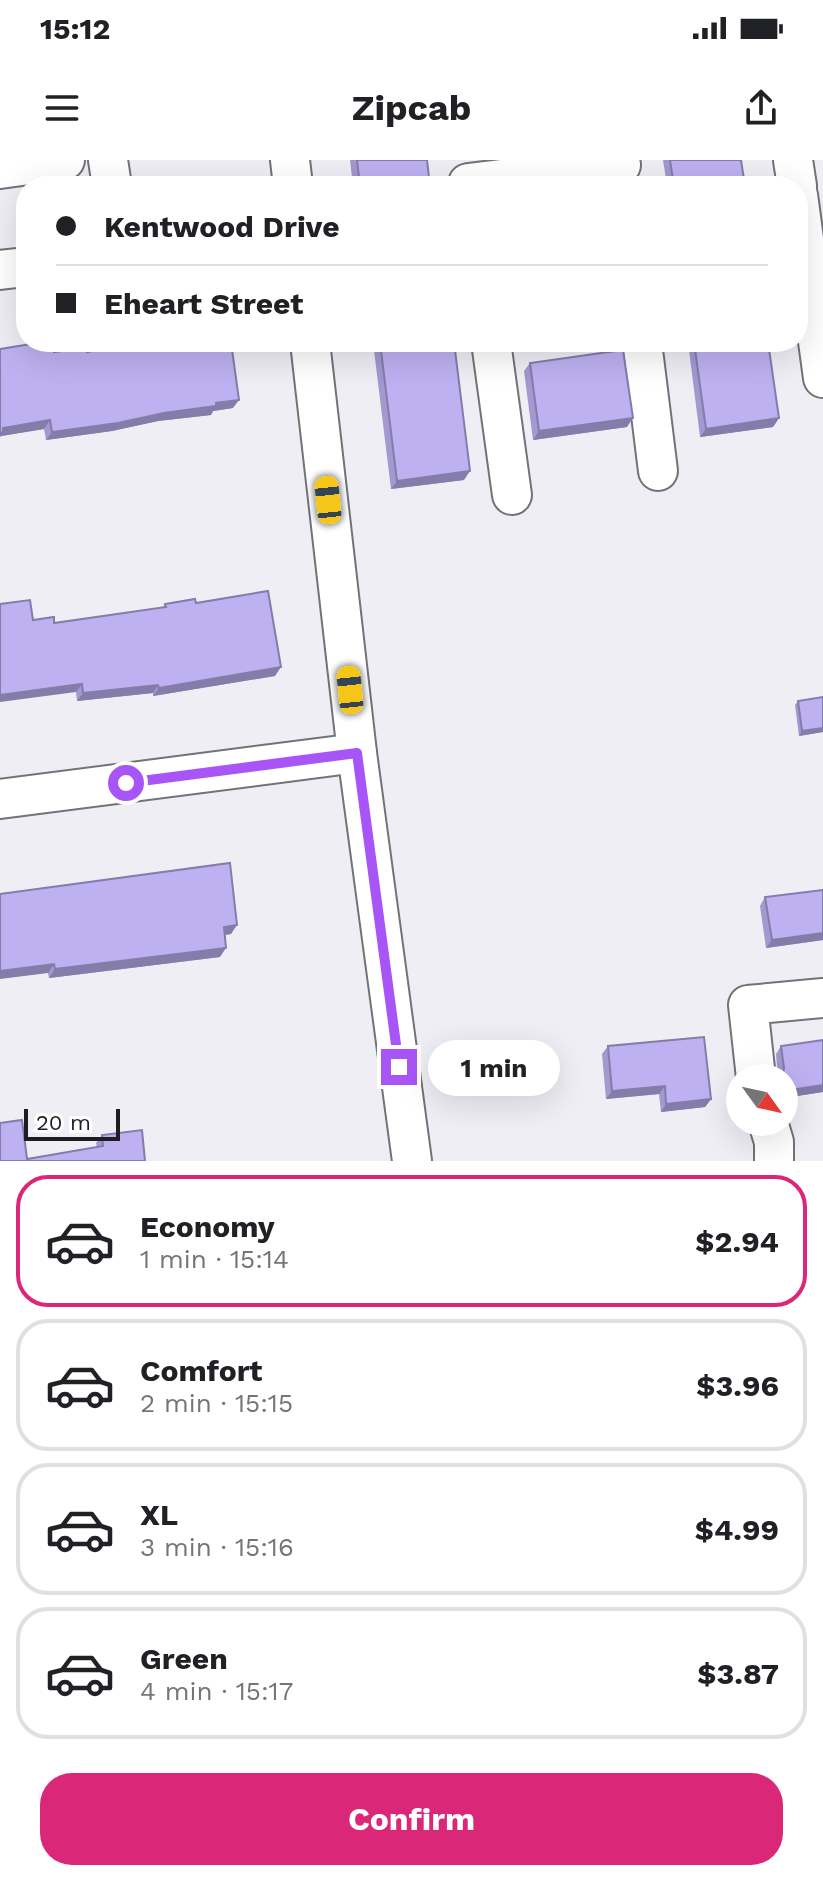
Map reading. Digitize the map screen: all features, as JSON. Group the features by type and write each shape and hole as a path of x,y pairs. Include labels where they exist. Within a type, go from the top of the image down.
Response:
{"street":[{"path":"0,169 65,160"},
{"path":"467,176 622,170"},
{"path":"808,268 823,378"},
{"path":"311,352 357,753 412,1161"},
{"path":"492,352 512,495"},
{"path":"643,352 658,471"},
{"path":"0,799 357,753"},
{"path":"754,1064 748,1005 823,998"},
{"path":"772,1136 774,1161"}],"building":[{"path":"357,160 427,160 429,176 359,176"},
{"path":"670,160 741,160 743,176 672,176"},
{"path":"16,346 16,352 232,352 239,400 118,423 52,432 50,420 3,428 0,433 0,349"},
{"path":"381,352 455,352 470,471 397,481"},
{"path":"623,352 633,418 539,431 530,363"},
{"path":"695,352 769,352 779,418 706,429"},
{"path":"268,591 281,667 159,688 158,685 83,693 82,684 0,695 0,604 30,600 33,620 54,617 54,623 166,607 165,604 195,599 196,603"},
{"path":"823,697 823,728 802,731 798,701"},
{"path":"230,863 237,925 224,927 226,948 55,969 54,964 0,971 0,894"},
{"path":"823,890 823,933 772,940 765,897"},
{"path":"704,1037 711,1099 666,1104 665,1086 612,1091 608,1046"},
{"path":"823,1040 823,1085 798,1089 798,1064 783,1064 781,1046"},
{"path":"22,1120 27,1159 103,1146 102,1135 142,1130 145,1161 0,1161 0,1123"}],"route":[{"path":"126,783 357,753 399,1067"}]}
